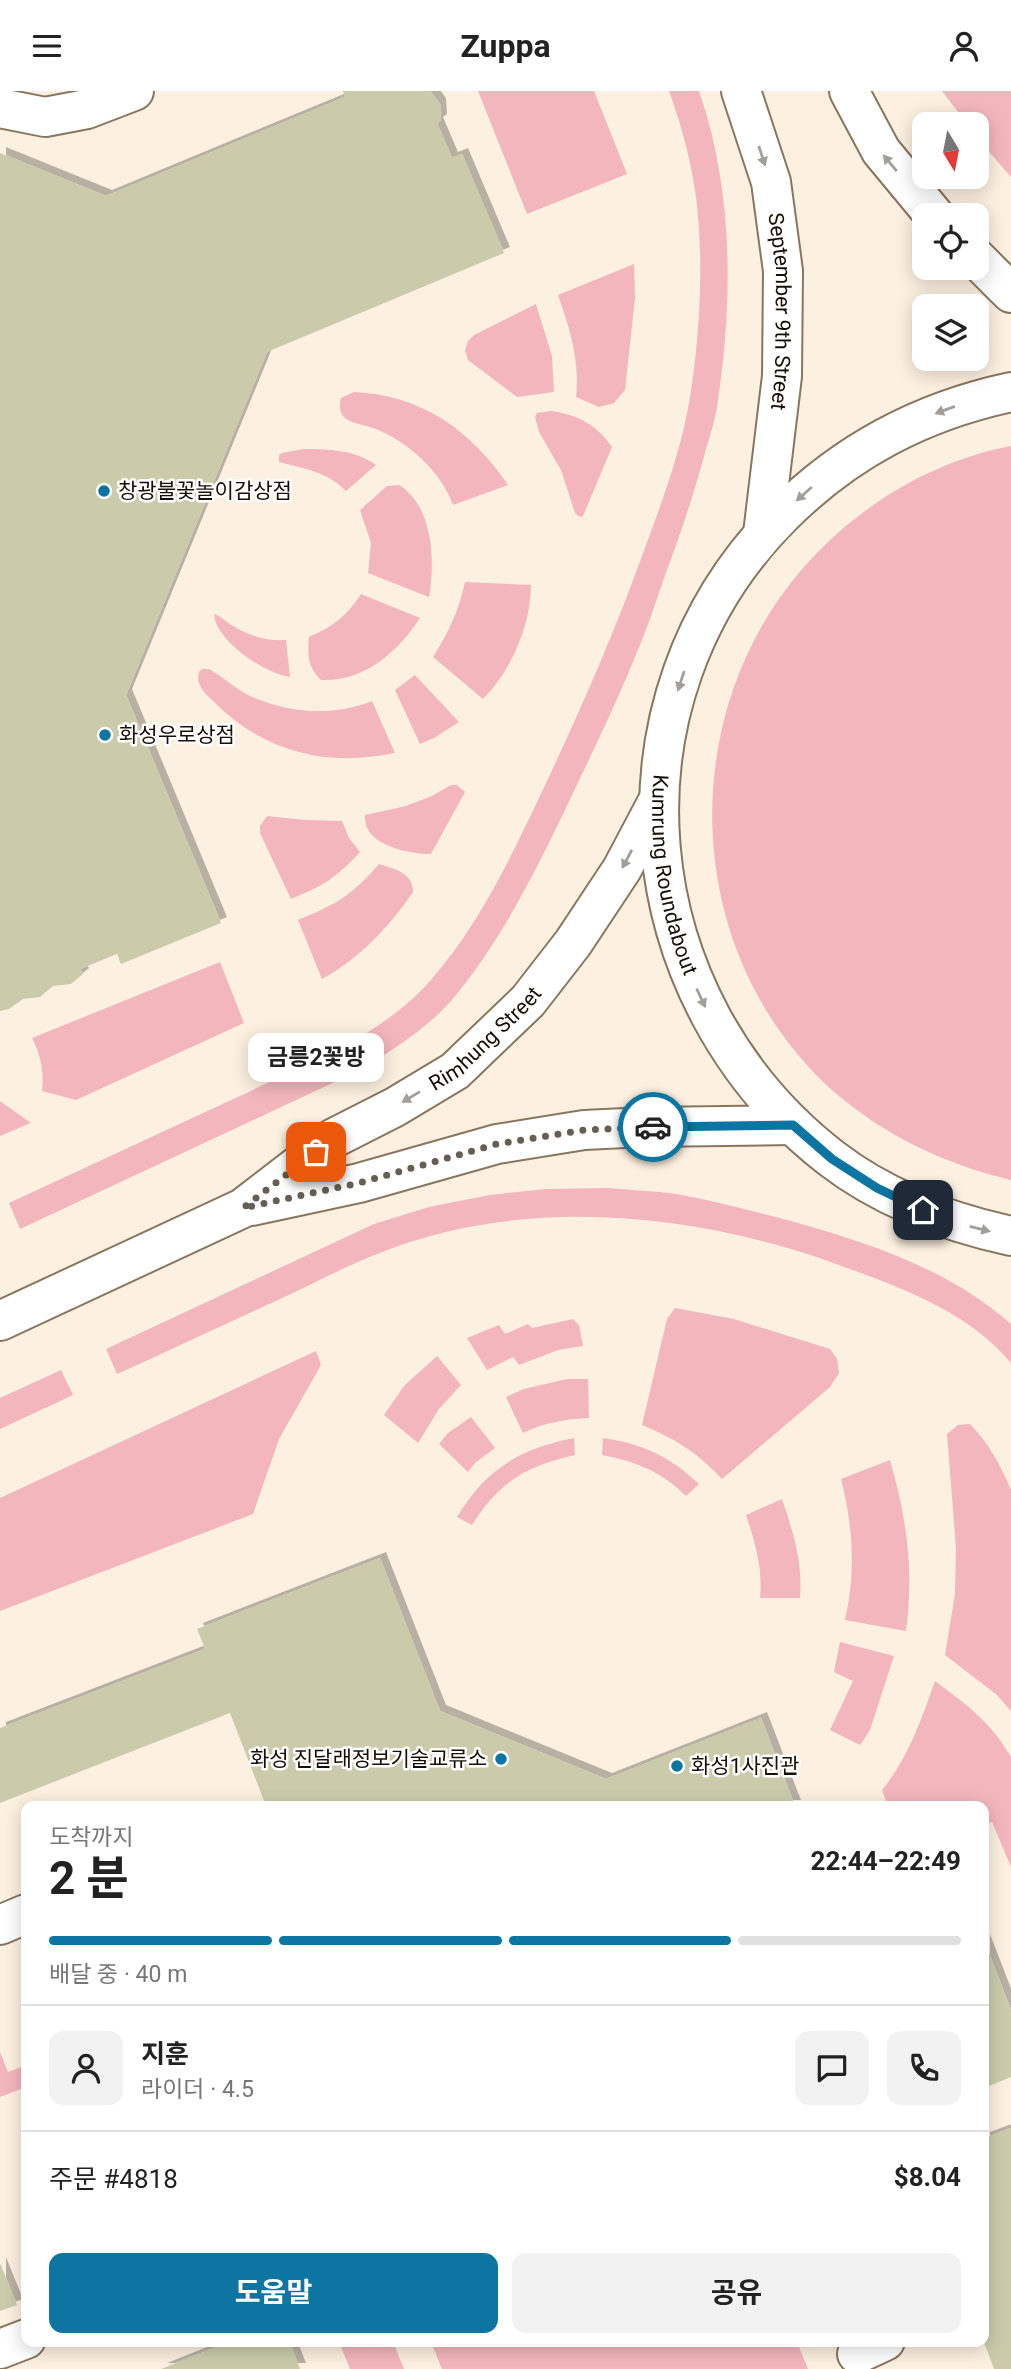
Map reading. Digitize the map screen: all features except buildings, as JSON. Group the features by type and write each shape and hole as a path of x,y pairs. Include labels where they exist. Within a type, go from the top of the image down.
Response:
{"main road":[{"path":"0,108 45,117 87,109 134,91"},
{"name":"September 9th Street","path":"741,91 771,182 783,271 782,376 763,534"},
{"path":"849,91 881,151 924,203"},
{"path":"989,271 1011,293"},
{"name":"Kumrung Roundabout","path":"1011,393 973,400 914,422 858,452 807,490 763,534 733,573 688,658 673,704 659,799 660,851 668,903 681,952 701,1000 726,1045 757,1087 793,1125 832,1159 877,1188 923,1210 972,1228 1011,1236"},
{"name":"Rimhung Street","path":"0,1321 243,1208 334,1138 395,1107 455,1071 528,1001 573,943 622,869 659,799"},
{"name":"Rimhung Street","path":"243,1208 359,1183 497,1144 584,1130 793,1125"},
{"path":"0,1925 21,1916"},
{"path":"0,2350 21,2341"}],"shaded area":[{"path":"478,91 594,91 627,174 527,214"},
{"path":"669,91 699,91 719,168 728,288 716,412 688,510 641,642 564,812 513,911 484,958 451,1001 418,1032 393,1049 354,1073 20,1229 9,1203 341,1049 388,1018 410,1001 447,961 491,893 553,768 606,648 662,500 685,422 699,316 699,224 689,158"},
{"path":"942,91 1011,91 1011,177 989,152 989,112 958,112"},
{"path":"634,264 635,298 625,390 614,403 599,407 576,397 577,371 573,345 558,295"},
{"path":"536,304 552,356 554,392 517,397 468,360 465,350 474,335"},
{"path":"354,392 401,400 442,419 478,448 508,485 453,505 432,469 411,450 388,435 345,418 340,408 341,398"},
{"path":"551,411 586,422 600,432 612,447 583,516 580,517 575,513 561,470 539,432 535,417 537,413"},
{"path":"1011,446 1011,1180 939,1157 873,1122 833,1091 781,1032 743,966 720,894 712,819 719,743 740,671 776,603 827,543 867,509 912,481 936,470 985,452"},
{"path":"304,449 351,453 376,465 346,491 323,475 279,462 279,455 282,453"},
{"path":"399,485 411,495 425,521 432,568 429,597 368,573 371,543 360,510 387,486"},
{"path":"465,582 531,585 527,616 518,647 502,675 483,699 433,657 453,621"},
{"path":"361,594 420,618 401,642 378,663 352,676 321,680 313,671 309,660 309,637 338,620"},
{"path":"214,614 252,635 286,640 290,677 255,663 232,645 217,624"},
{"path":"202,669 209,669 250,696 295,709 326,711 372,701 395,753 370,757 322,757 276,744 235,720 208,696 198,677"},
{"path":"415,675 459,722 420,744 395,690"},
{"path":"451,785 457,785 465,792 431,854 389,846 371,834 366,825 365,815 406,806"},
{"path":"267,816 342,821 349,838 360,852 328,880 291,899 260,833 260,826"},
{"path":"379,864 406,876 413,892 373,941 322,979 298,920 343,898"},
{"path":"220,962 244,1023 76,1100 42,1091 41,1064 32,1038"},
{"path":"0,1101 31,1123 0,1136"},
{"path":"607,1188 676,1194 734,1206 820,1229 907,1260 961,1288 1011,1324 1011,1363 975,1329 932,1303 886,1282 784,1247 728,1233 670,1223 552,1217 494,1223 437,1234 382,1252 117,1374 106,1349 374,1224 429,1207 490,1195 546,1189"},
{"path":"675,1308 734,1319 830,1349 837,1359 839,1373 830,1387 722,1479 685,1447 642,1425 667,1319"},
{"path":"573,1319 579,1325 583,1346 558,1350 519,1365 513,1357 487,1370 467,1338 499,1325 505,1334 528,1324 532,1328"},
{"path":"316,1351 321,1365 279,1439 253,1514 0,1611 0,1498"},
{"path":"437,1356 461,1385 439,1409 418,1443 384,1415 404,1386"},
{"path":"61,1370 73,1395 0,1429 0,1398"},
{"path":"567,1379 588,1379 589,1418 555,1422 523,1433 506,1397 524,1389"},
{"path":"471,1417 495,1448 468,1472 439,1444 448,1433"},
{"path":"970,1424 993,1455 1011,1490 1011,1711 997,1695 945,1655 955,1594 956,1548 947,1434 958,1425"},
{"path":"574,1438 575,1455 542,1465 515,1478 493,1497 472,1525 457,1517 480,1486 506,1464 537,1448"},
{"path":"603,1438 655,1453 699,1484 686,1496 667,1480 647,1469 602,1455"},
{"path":"890,1460 905,1524 909,1565 906,1631 845,1620 851,1584 852,1549 841,1479"},
{"path":"782,1499 799,1560 800,1598 760,1598 759,1566 746,1515"},
{"path":"840,1642 894,1656 870,1730 860,1745 830,1730 853,1681 834,1672"},
{"path":"935,1681 987,1724 1011,1757 1011,1867 992,1822 989,1823 989,1801 886,1801 882,1790 907,1752"},
{"path":"0,2052 8,2072 21,2067 21,2089 0,2097"},
{"path":"341,2347 395,2347 404,2369 350,2369"},
{"path":"433,2347 799,2347 808,2369 442,2369"}],"way so far":[{"path":"316,1152 243,1208 359,1183 497,1144 584,1130 653,1127"}],"place":[{"name":"창광불꽃놀이감상점","path":"104,491"},
{"name":"화성우로상점","path":"105,735"},
{"name":"금릉2꽃방","path":"316,1152"},
{"name":"화성 진달래정보기술교류소","path":"501,1759"},
{"name":"화성1사진관","path":"677,1766"}],"route":[{"path":"653,1127 793,1125 832,1159 877,1188 923,1210"}]}
